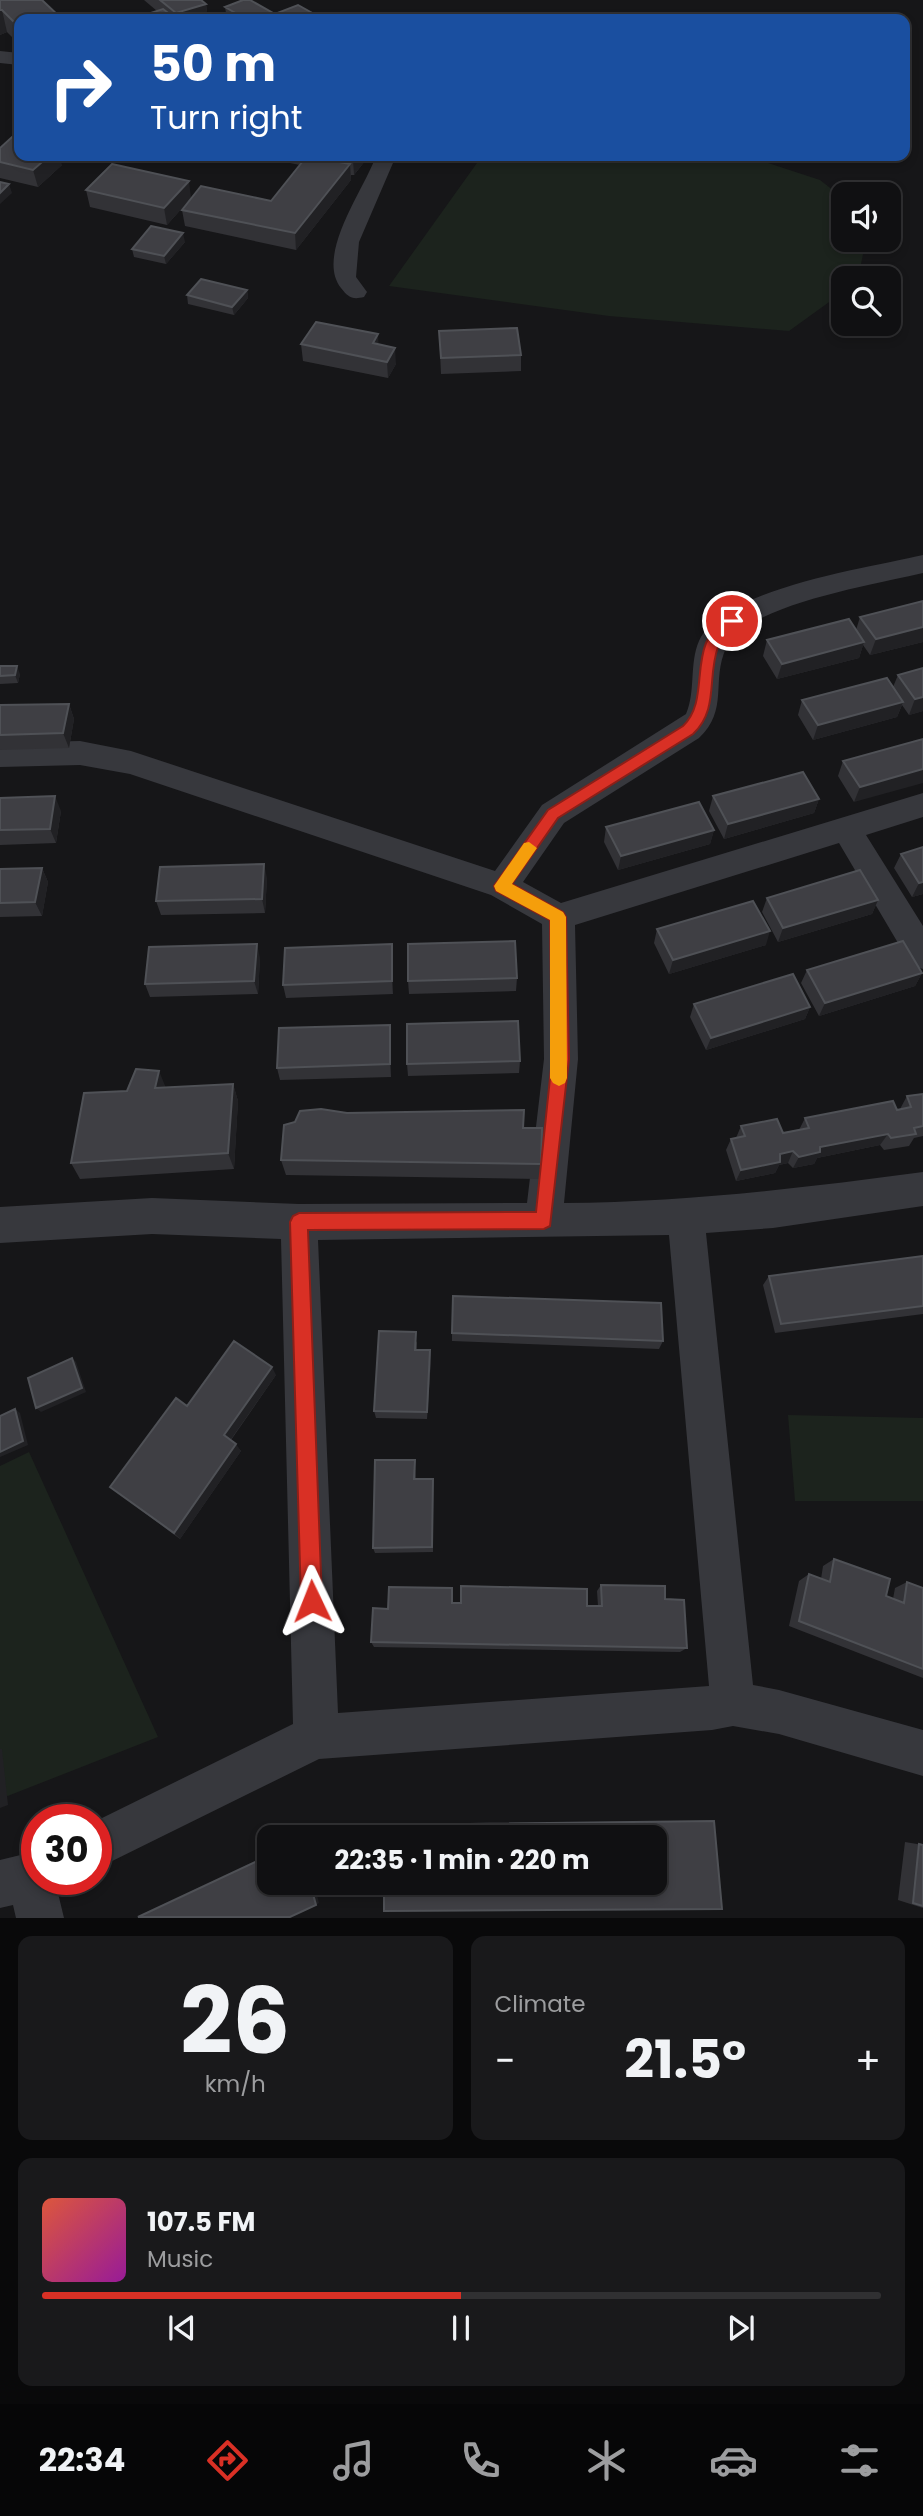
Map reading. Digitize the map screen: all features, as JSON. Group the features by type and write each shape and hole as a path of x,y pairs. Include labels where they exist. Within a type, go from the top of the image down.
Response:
{"street":[{"path":"356,292 345,278 346,241 379,177 384,161"},
{"path":"502,886 553,814 688,730 698,721 703,710 707,663 713,642 732,621 768,601 923,564"},
{"path":"0,755 80,753 131,763 502,886 558,917 923,805"},
{"path":"845,827 923,955"},
{"path":"544,1220 561,1059 558,917"},
{"path":"0,1225 152,1216 299,1222 686,1217 773,1210 923,1189"},
{"path":"686,1217 733,1704"},
{"path":"299,1222 316,1737"},
{"path":"112,1838 316,1737 712,1709 733,1704 779,1712 923,1753"}],"shaded area":[{"path":"478,161 762,161 820,180 831,189 831,252 863,252 861,266 831,266 831,301 789,331 609,316 389,286"},
{"path":"788,1415 923,1418 923,1501 795,1501"},
{"path":"29,1452 158,1737 0,1799 0,1466"}],"building":[{"path":"0,0 42,0 57,14 14,14 14,22 0,10"},
{"path":"160,0 201,0 206,4 176,13"},
{"path":"250,0 275,14 237,14 225,7"},
{"path":"298,5 314,14 275,14"},
{"path":"163,9 170,14 148,14"},
{"path":"14,138 14,161 43,161 33,170 0,162 0,148"},
{"path":"303,161 350,164 295,233 182,210 201,186 271,201"},
{"path":"112,164 189,181 164,208 86,190"},
{"path":"0,182 9,184 0,193"},
{"path":"151,226 183,233 164,256 132,249"},
{"path":"201,279 247,290 232,307 187,295"},
{"path":"316,322 378,334 373,343 395,348 387,362 301,344"},
{"path":"517,328 521,355 441,358 439,331"},
{"path":"923,601 923,627 876,639 860,617"},
{"path":"849,619 864,642 782,664 767,640"},
{"path":"0,666 17,666 15,675 0,676"},
{"path":"923,668 923,697 915,699 898,675"},
{"path":"887,678 903,702 818,725 802,700"},
{"path":"69,704 63,733 0,735 0,705"},
{"path":"923,739 923,769 860,787 843,761"},
{"path":"803,772 819,799 728,824 713,796"},
{"path":"55,796 50,829 0,830 0,798"},
{"path":"699,802 714,830 621,856 606,827"},
{"path":"923,847 923,882 919,883 901,854"},
{"path":"264,864 262,899 156,901 160,867"},
{"path":"42,868 35,902 0,903 0,869"},
{"path":"860,870 878,900 783,928 767,898"},
{"path":"753,901 770,931 673,960 657,929"},
{"path":"515,941 517,978 408,981 408,944"},
{"path":"903,941 922,973 825,1003 807,970"},
{"path":"257,944 254,981 145,984 149,947"},
{"path":"392,944 392,981 283,985 285,948"},
{"path":"793,974 810,1007 711,1038 694,1004"},
{"path":"518,1021 520,1061 407,1064 407,1024"},
{"path":"390,1025 390,1064 277,1068 279,1028"},
{"path":"136,1069 159,1071 155,1088 233,1084 228,1153 71,1163 84,1093 127,1091"},
{"path":"923,1094 923,1126 914,1128 916,1134 891,1138 888,1134 820,1147 820,1152 799,1157 793,1151 780,1154 780,1162 741,1170 731,1139 745,1136 741,1126 777,1119 783,1133 809,1128 805,1118 893,1101 897,1110 911,1107 907,1096"},
{"path":"321,1109 347,1113 524,1110 523,1128 542,1128 541,1164 281,1160 284,1125 295,1122 300,1111"},
{"path":"923,1256 923,1306 781,1324 769,1276"},
{"path":"453,1296 661,1303 663,1341 452,1333"},
{"path":"379,1331 416,1332 415,1350 430,1350 427,1412 374,1411"},
{"path":"234,1341 272,1367 224,1435 236,1444 174,1533 110,1487 176,1398 187,1406"},
{"path":"72,1358 82,1388 36,1408 28,1378"},
{"path":"15,1409 23,1441 0,1452 0,1416"},
{"path":"375,1460 415,1460 414,1479 433,1479 432,1547 373,1548"},
{"path":"834,1559 890,1579 886,1596 904,1603 907,1582 923,1588 923,1669 799,1621 809,1574 830,1582"},
{"path":"601,1585 665,1586 665,1599 684,1600 687,1648 371,1642 373,1608 388,1609 389,1587 452,1588 452,1603 461,1603 461,1586 587,1589 587,1606 602,1606"},
{"path":"714,1821 722,1909 384,1911 384,1895 667,1895 667,1825 386,1825"},
{"path":"919,1844 923,1845 923,1906 913,1903"},
{"path":"257,1861 257,1895 313,1895 316,1905 290,1917 138,1917"}],"slow traffic":[{"path":"529,848 502,886 558,917 561,1059 559,1078"}],"route":[{"path":"312,1601 299,1222 544,1220 561,1059 558,917 502,886 553,814 688,730 698,721 703,710 707,663 713,642 732,621"}]}
